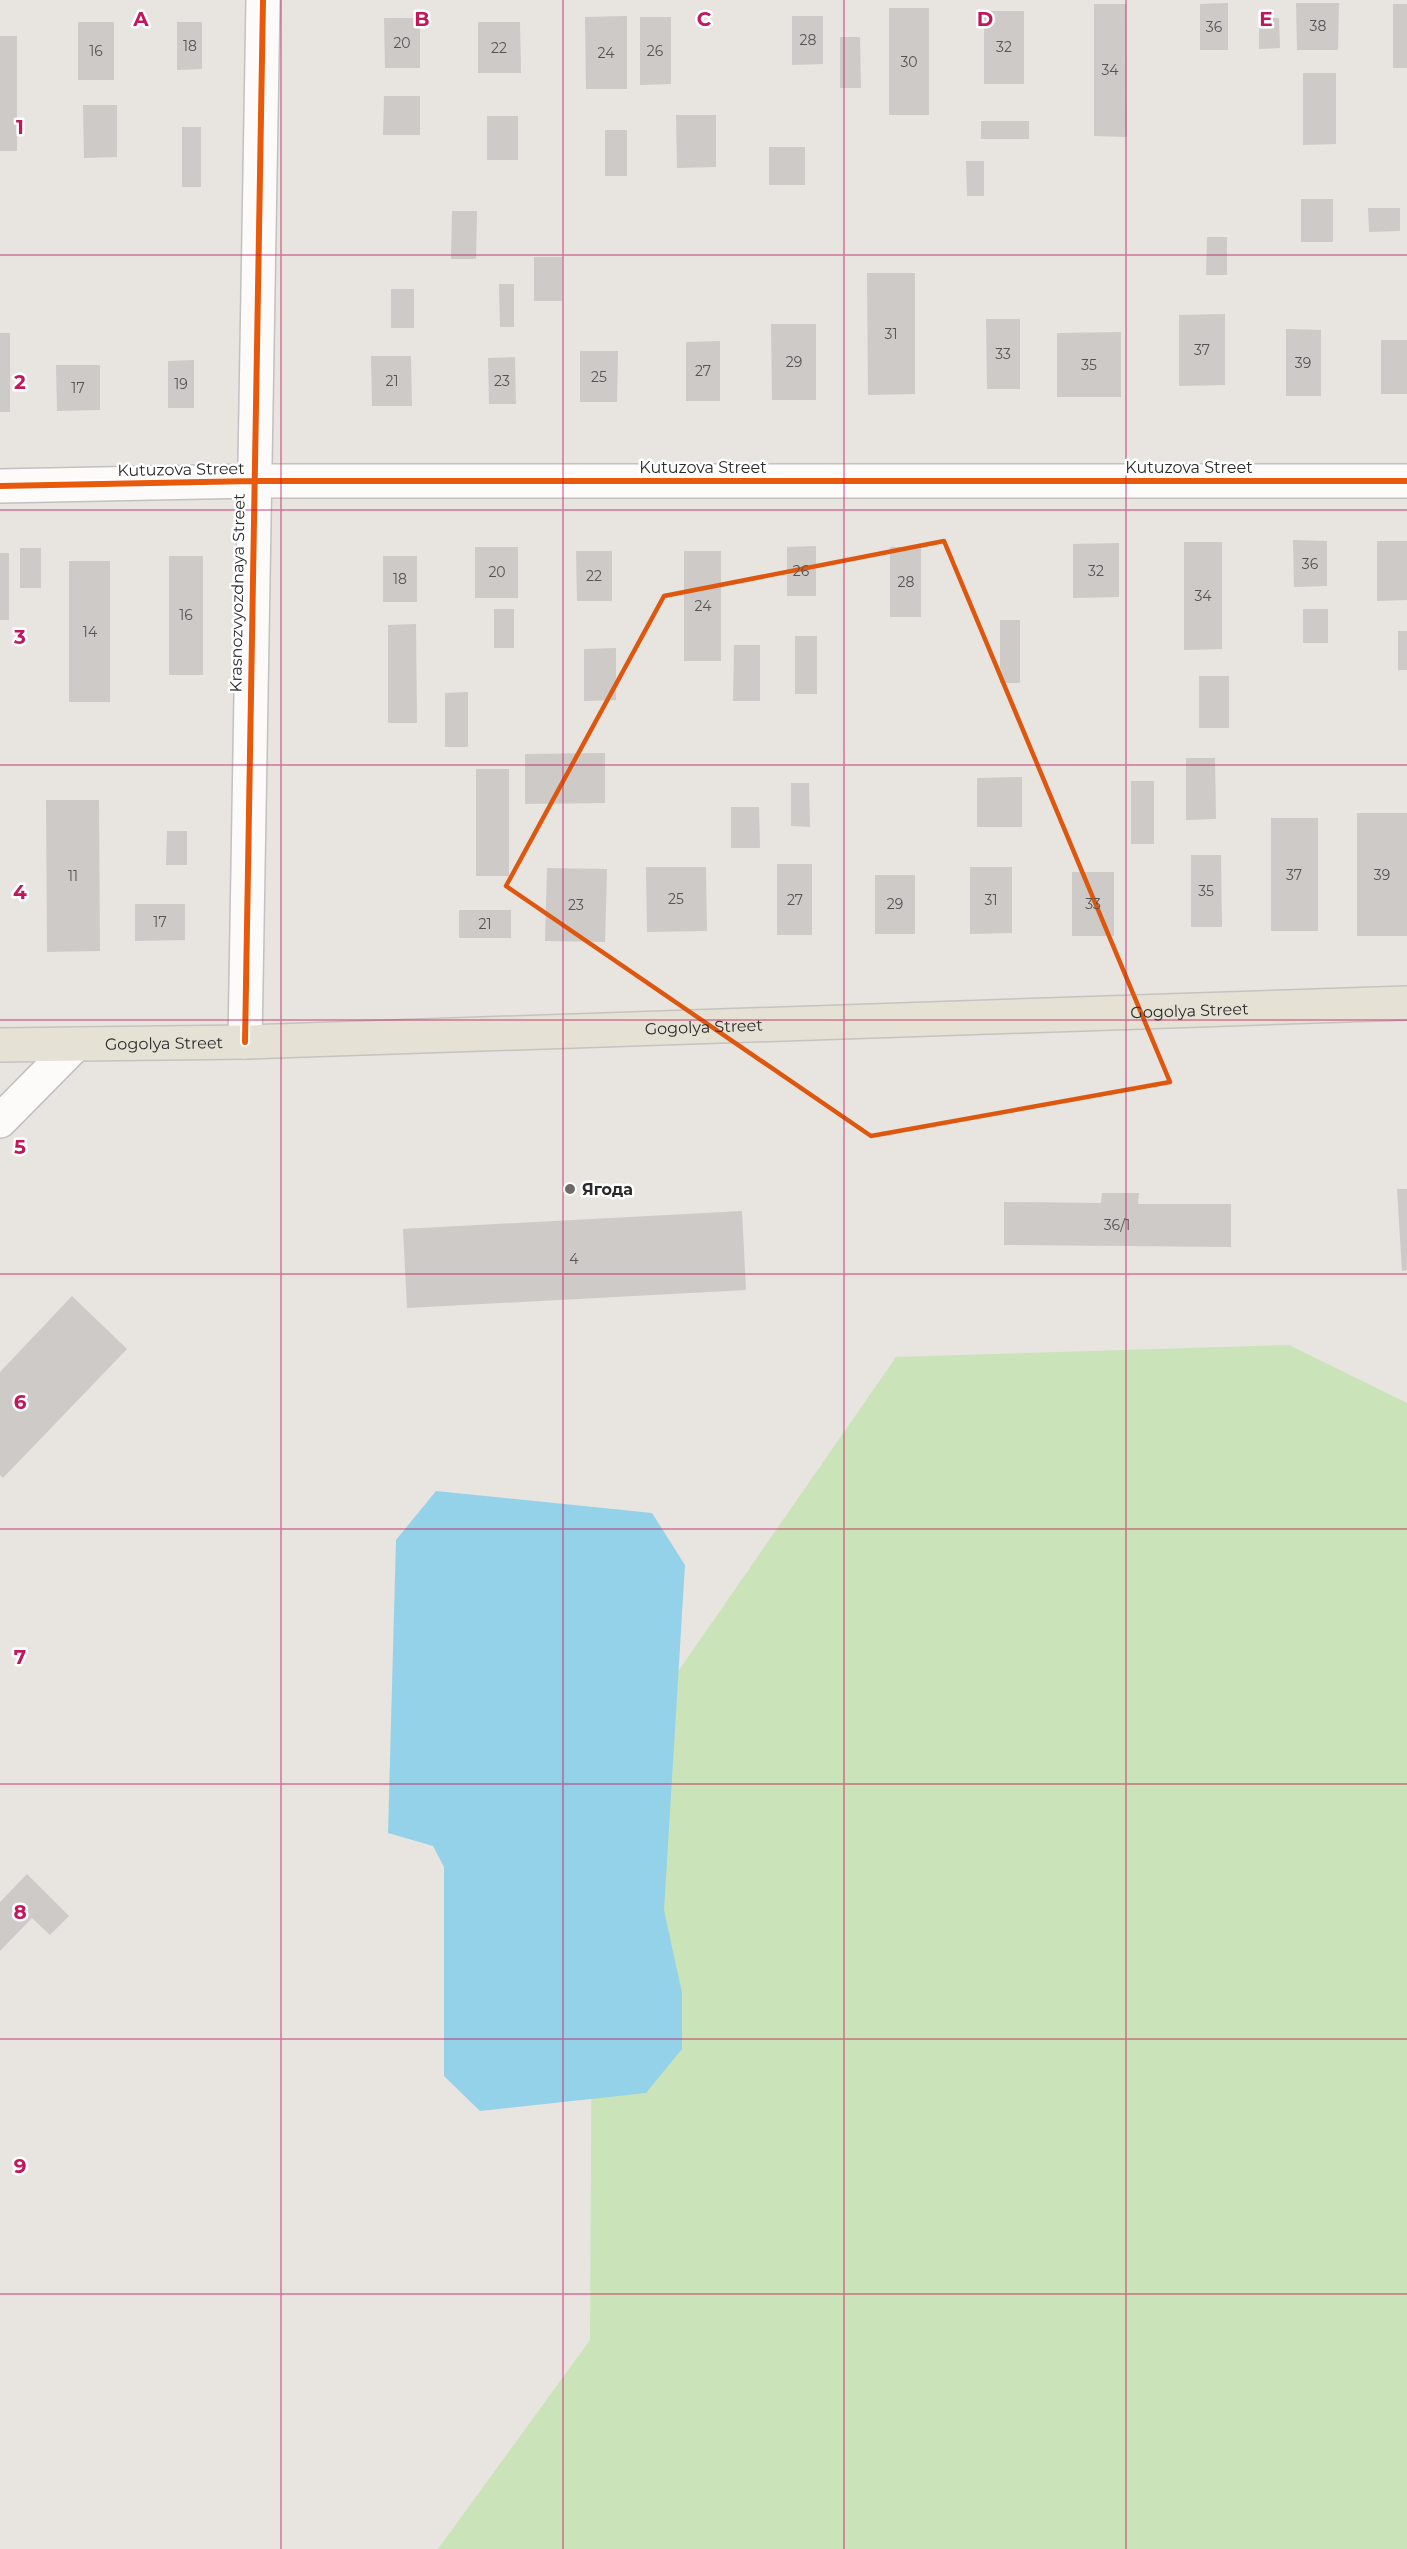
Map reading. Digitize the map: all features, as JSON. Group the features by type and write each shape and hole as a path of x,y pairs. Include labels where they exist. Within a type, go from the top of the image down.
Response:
{"main road":[{"name":"Gogolya Street","path":"0,1045 244,1042 1407,1003"}],"street":[{"name":"Krasnozvyozdnaya Street","path":"244,1042 263,0"},
{"name":"Kutuzova Street","path":"0,486 253,481 1407,481"},
{"path":"0,1121 75,1045"}],"highlighted area":[{"path":"944,541 1170,1082 871,1136 506,886 664,596"}],"green space":[{"path":"1289,1345 1407,1403 1407,2549 438,2549 590,2340 593,1794 896,1357"}],"water":[{"path":"436,1491 652,1513 685,1565 664,1910 682,1993 682,2049 646,2093 480,2111 444,2076 444,1867 433,1846 388,1833 396,1540"}],"building":[{"path":"1228,3 1228,50 1200,50 1200,4"},
{"path":"1296,3 1339,3 1338,50 1297,50"},
{"path":"1094,4 1126,4 1127,137 1094,136"},
{"path":"1393,4 1407,4 1407,68 1393,68"},
{"path":"889,8 929,8 929,115 889,115"},
{"path":"984,11 1024,11 1024,84 984,84"},
{"path":"627,16 627,89 586,89 585,17"},
{"path":"792,16 823,16 823,64 792,65"},
{"path":"640,17 671,17 671,84 640,85"},
{"path":"384,18 420,18 420,68 385,68"},
{"path":"1259,18 1279,18 1280,48 1259,49"},
{"path":"78,22 114,22 114,80 78,80"},
{"path":"177,22 202,22 202,69 177,70"},
{"path":"478,22 520,22 521,73 478,73"},
{"path":"0,36 17,36 17,151 0,151"},
{"path":"840,37 860,37 861,88 840,88"},
{"path":"1303,73 1336,73 1336,144 1303,145"},
{"path":"384,96 420,96 420,135 383,135"},
{"path":"83,105 117,105 117,157 84,158"},
{"path":"676,115 716,115 716,167 677,168"},
{"path":"487,116 518,116 518,160 487,160"},
{"path":"981,121 1029,121 1029,139 981,139"},
{"path":"182,127 201,127 201,187 182,187"},
{"path":"605,130 627,130 627,176 605,176"},
{"path":"769,147 805,147 805,185 769,185"},
{"path":"966,161 984,161 984,196 967,196"},
{"path":"1301,199 1333,199 1333,242 1301,242"},
{"path":"1368,208 1400,208 1400,231 1369,232"},
{"path":"452,211 477,211 476,259 451,259"},
{"path":"1207,237 1227,237 1227,275 1206,275"},
{"path":"534,257 562,257 562,301 534,301"},
{"path":"867,273 915,273 915,394 868,395"},
{"path":"499,284 514,284 514,327 500,327"},
{"path":"391,289 414,289 414,328 391,328"},
{"path":"1225,314 1225,385 1179,386 1179,315"},
{"path":"986,319 1020,319 1020,389 987,389"},
{"path":"771,324 816,324 816,400 772,400"},
{"path":"1286,329 1321,330 1321,396 1286,396"},
{"path":"1121,332 1121,397 1057,397 1057,333"},
{"path":"0,333 10,333 10,412 0,412"},
{"path":"1381,340 1407,340 1407,394 1381,394"},
{"path":"720,341 720,401 686,401 686,342"},
{"path":"580,351 618,351 617,402 580,402"},
{"path":"371,356 411,356 412,406 372,406"},
{"path":"515,357 516,404 489,404 488,358"},
{"path":"194,360 194,408 168,408 168,361"},
{"path":"56,365 100,365 100,410 57,411"},
{"path":"1293,540 1327,541 1327,586 1294,587"},
{"path":"1377,541 1407,541 1407,600 1377,601"},
{"path":"1184,542 1222,542 1222,649 1184,650"},
{"path":"1119,543 1119,597 1073,598 1073,544"},
{"path":"816,546 816,596 787,596 787,547"},
{"path":"475,547 518,547 518,598 475,598"},
{"path":"890,547 921,547 921,617 890,617"},
{"path":"20,548 41,548 41,588 20,588"},
{"path":"576,551 612,551 612,601 577,601"},
{"path":"684,551 721,551 721,661 684,661"},
{"path":"0,553 9,553 9,620 0,620"},
{"path":"169,556 203,556 203,675 169,675"},
{"path":"383,556 417,556 417,602 383,602"},
{"path":"69,561 110,561 110,702 69,702"},
{"path":"494,609 514,609 514,648 494,648"},
{"path":"1303,609 1328,609 1328,643 1303,643"},
{"path":"1000,620 1020,620 1020,683 1000,683"},
{"path":"416,624 417,723 388,723 388,625"},
{"path":"1398,631 1407,631 1407,670 1398,670"},
{"path":"795,636 817,636 817,694 795,694"},
{"path":"734,645 760,645 760,701 733,701"},
{"path":"616,648 616,700 584,701 584,649"},
{"path":"1199,676 1229,676 1229,728 1199,728"},
{"path":"468,692 468,747 445,747 445,693"},
{"path":"605,753 605,803 525,804 525,754"},
{"path":"1186,758 1215,758 1216,819 1186,820"},
{"path":"476,769 509,769 509,876 476,876"},
{"path":"1022,777 1022,827 977,827 977,778"},
{"path":"1131,781 1154,781 1154,844 1131,844"},
{"path":"791,783 809,783 810,827 791,826"},
{"path":"46,800 99,800 100,951 47,952"},
{"path":"731,807 759,807 760,848 731,848"},
{"path":"1357,813 1407,813 1407,936 1357,936"},
{"path":"1271,818 1318,818 1318,931 1271,931"},
{"path":"167,831 187,831 187,865 166,865"},
{"path":"1191,855 1221,855 1222,927 1191,927"},
{"path":"777,864 812,864 812,935 777,935"},
{"path":"646,867 706,867 707,931 647,932"},
{"path":"970,867 1012,867 1012,933 970,934"},
{"path":"547,868 607,869 605,942 545,941"},
{"path":"1072,872 1114,872 1114,936 1072,936"},
{"path":"875,875 915,875 915,934 875,934"},
{"path":"135,904 185,904 185,940 135,941"},
{"path":"459,910 511,910 511,938 459,938"},
{"path":"1397,1189 1407,1189 1407,1270 1402,1271"},
{"path":"1102,1193 1139,1193 1138,1204 1231,1204 1231,1247 1004,1245 1004,1202 1101,1203"},
{"path":"742,1211 746,1290 407,1308 403,1229"},
{"path":"72,1296 127,1349 3,1478 0,1475 0,1372"},
{"path":"27,1874 69,1916 50,1935 32,1918 0,1951 0,1902"}],"cycle path":[{"path":"245,1042 263,0"},
{"path":"0,486 253,481 1407,481"}],"place":[{"name":"Ягода","path":"570,1189"}]}
